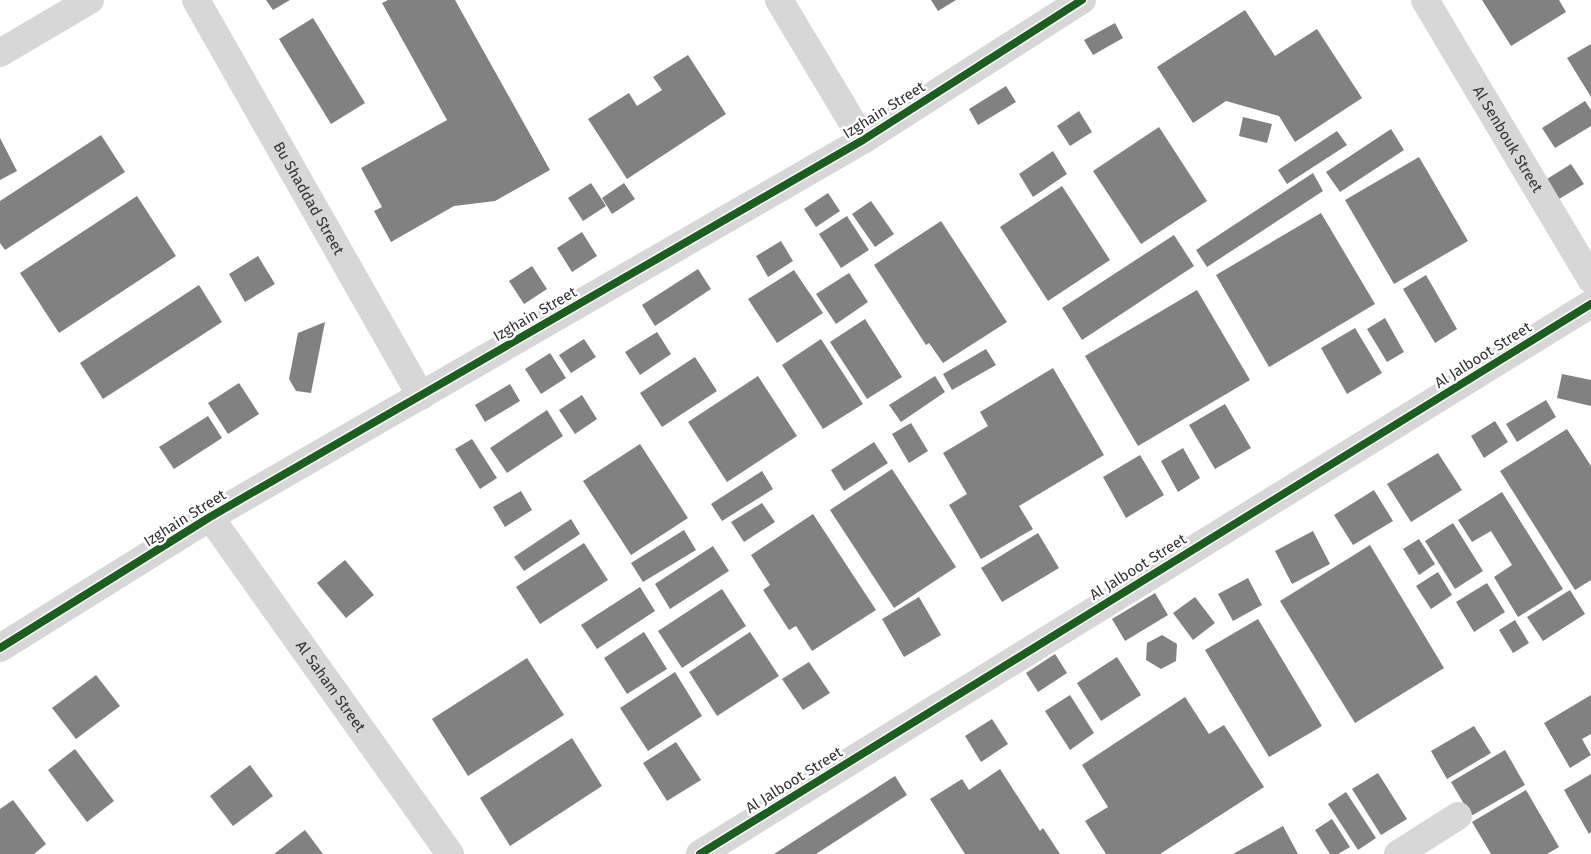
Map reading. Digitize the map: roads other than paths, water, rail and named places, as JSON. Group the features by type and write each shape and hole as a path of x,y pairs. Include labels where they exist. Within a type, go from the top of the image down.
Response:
{"street":[{"path":"0,53 90,0"},
{"name":"Bu Shaddad Street","path":"196,0 420,396"},
{"path":"780,0 863,140"},
{"name":"Izghain Street","path":"0,648 210,517 863,140 1082,0"},
{"name":"Al Senbouk Street","path":"1425,0 1591,279"},
{"name":"Al Jalboot Street","path":"700,854 1591,304"},
{"name":"Al Saham Street","path":"210,517 450,854"},
{"path":"1398,854 1458,816"}]}
